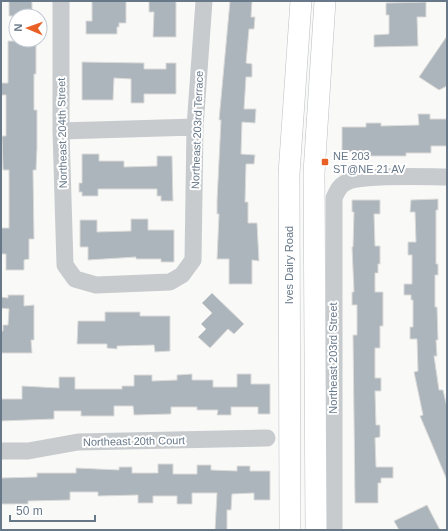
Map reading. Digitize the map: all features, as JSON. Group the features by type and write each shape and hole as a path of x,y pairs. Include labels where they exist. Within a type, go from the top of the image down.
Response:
{"main road":[{"name":"Ives Dairy Road","path":"290,530 289,174 301,1"},
{"path":"316,530 314,173 325,1"}],"street":[{"name":"Northeast 204th Street","path":"61,1 61,131 65,265"},
{"name":"Northeast 203rd Terrace","path":"65,265 75,279 96,285 170,282 182,275 193,260 195,127 204,1"},
{"path":"61,131 195,127"},
{"name":"Northeast 203rd Street","path":"334,530 332,212 334,198 339,188 345,183 360,178 447,177"},
{"name":"Northeast 20th Court","path":"1,451 28,451 78,442 267,438"}],"building":[{"path":"9,1 32,1 32,8 9,8"},
{"path":"92,1 126,1 126,23 119,23 119,27 117,27 117,34 86,34 86,21 92,21"},
{"path":"149,1 176,1 176,37 153,37 154,12 149,12"},
{"path":"230,1 252,1 251,17 255,17 254,29 249,29 246,63 252,64 252,77 246,77 244,109 256,109 255,123 242,122 241,154 255,155 254,164 246,164 245,202 248,202 248,223 257,223 259,261 252,260 252,284 229,284 229,259 217,259 219,214 217,214 217,201 221,120 219,120"},
{"path":"426,2 426,17 417,17 418,46 374,47 374,35 389,34 389,15 386,15 386,3"},
{"path":"447,36 447,86 439,90 419,77"},
{"path":"8,48 36,48 34,110 37,110 37,148 36,170 33,170 34,239 29,239 29,259 24,260 24,270 6,270 6,254 1,254 1,228 9,228 9,170 3,170 2,136 6,136 6,95 1,95 1,83 8,83"},
{"path":"82,62 144,63 144,69 166,69 166,63 176,63 176,94 144,94 144,103 131,103 131,79 114,78 113,100 82,100"},
{"path":"418,114 430,114 430,119 447,119 447,146 431,146 431,153 406,153 406,156 366,156 366,152 342,152 342,127 366,127 366,123 381,123 381,126 419,125"},
{"path":"82,154 99,154 99,161 124,161 124,167 157,166 157,156 172,156 173,201 161,201 161,196 157,196 157,189 98,189 98,196 82,196 82,192 79,192 79,183 82,183"},
{"path":"438,199 438,210 436,210 436,264 438,264 438,275 435,275 435,307 437,307 438,340 436,340 437,356 434,356 439,390 443,390 447,407 447,480 420,416 423,415 414,372 418,371 417,339 410,339 410,327 413,327 413,300 411,300 411,295 404,295 404,284 412,284 412,255 408,255 408,242 416,242 415,212 410,212 411,200"},
{"path":"352,200 380,200 380,214 374,214 375,246 380,246 380,264 378,264 378,273 375,273 375,292 383,292 383,326 380,326 380,348 375,348 375,378 381,378 381,391 375,391 376,425 380,425 380,437 375,438 376,467 393,467 393,478 381,478 381,483 378,483 378,503 355,503 353,335 357,335 357,305 352,305 352,292 354,292 352,247 354,212 352,212"},
{"path":"131,219 148,219 148,230 174,230 174,262 161,262 161,259 136,259 136,257 88,260 88,247 80,247 80,220 97,220 97,232 131,231"},
{"path":"212,293 244,324 234,334 228,329 210,348 198,337 206,329 201,324 212,313 202,303"},
{"path":"8,295 24,295 24,306 34,305 34,340 31,340 32,353 1,353 1,331 3,331 3,325 8,325 9,309 1,308 1,297 8,298"},
{"path":"105,312 140,312 140,316 170,316 170,351 155,352 154,345 117,346 117,349 107,348 107,344 77,344 78,321 105,321"},
{"path":"192,374 192,380 213,380 213,387 237,387 237,374 251,374 251,384 270,384 270,414 258,414 258,407 231,407 231,415 217,415 218,410 197,410 197,407 171,407 171,414 134,415 133,406 114,406 114,416 81,416 81,411 54,411 54,419 1,421 1,399 22,399 22,386 59,388 59,377 75,377 75,389 122,389 122,386 134,386 134,375 152,375 152,381 177,380 177,375"},
{"path":"158,464 173,464 173,474 197,474 197,465 211,465 211,470 237,471 237,466 250,466 250,471 270,471 270,500 254,500 254,493 232,494 231,510 227,510 227,530 215,530 217,493 192,493 192,504 177,504 177,496 153,496 153,503 138,503 138,495 98,496 98,492 70,492 70,500 28,501 28,504 1,504 1,478 37,477 37,473 76,473 76,468 119,470 119,467 132,467 132,473 158,473"},
{"path":"427,505 440,530 399,530 394,521"}],"place":[{"name":"NE 203 ST@NE 21 AV","path":"325,162"}]}
